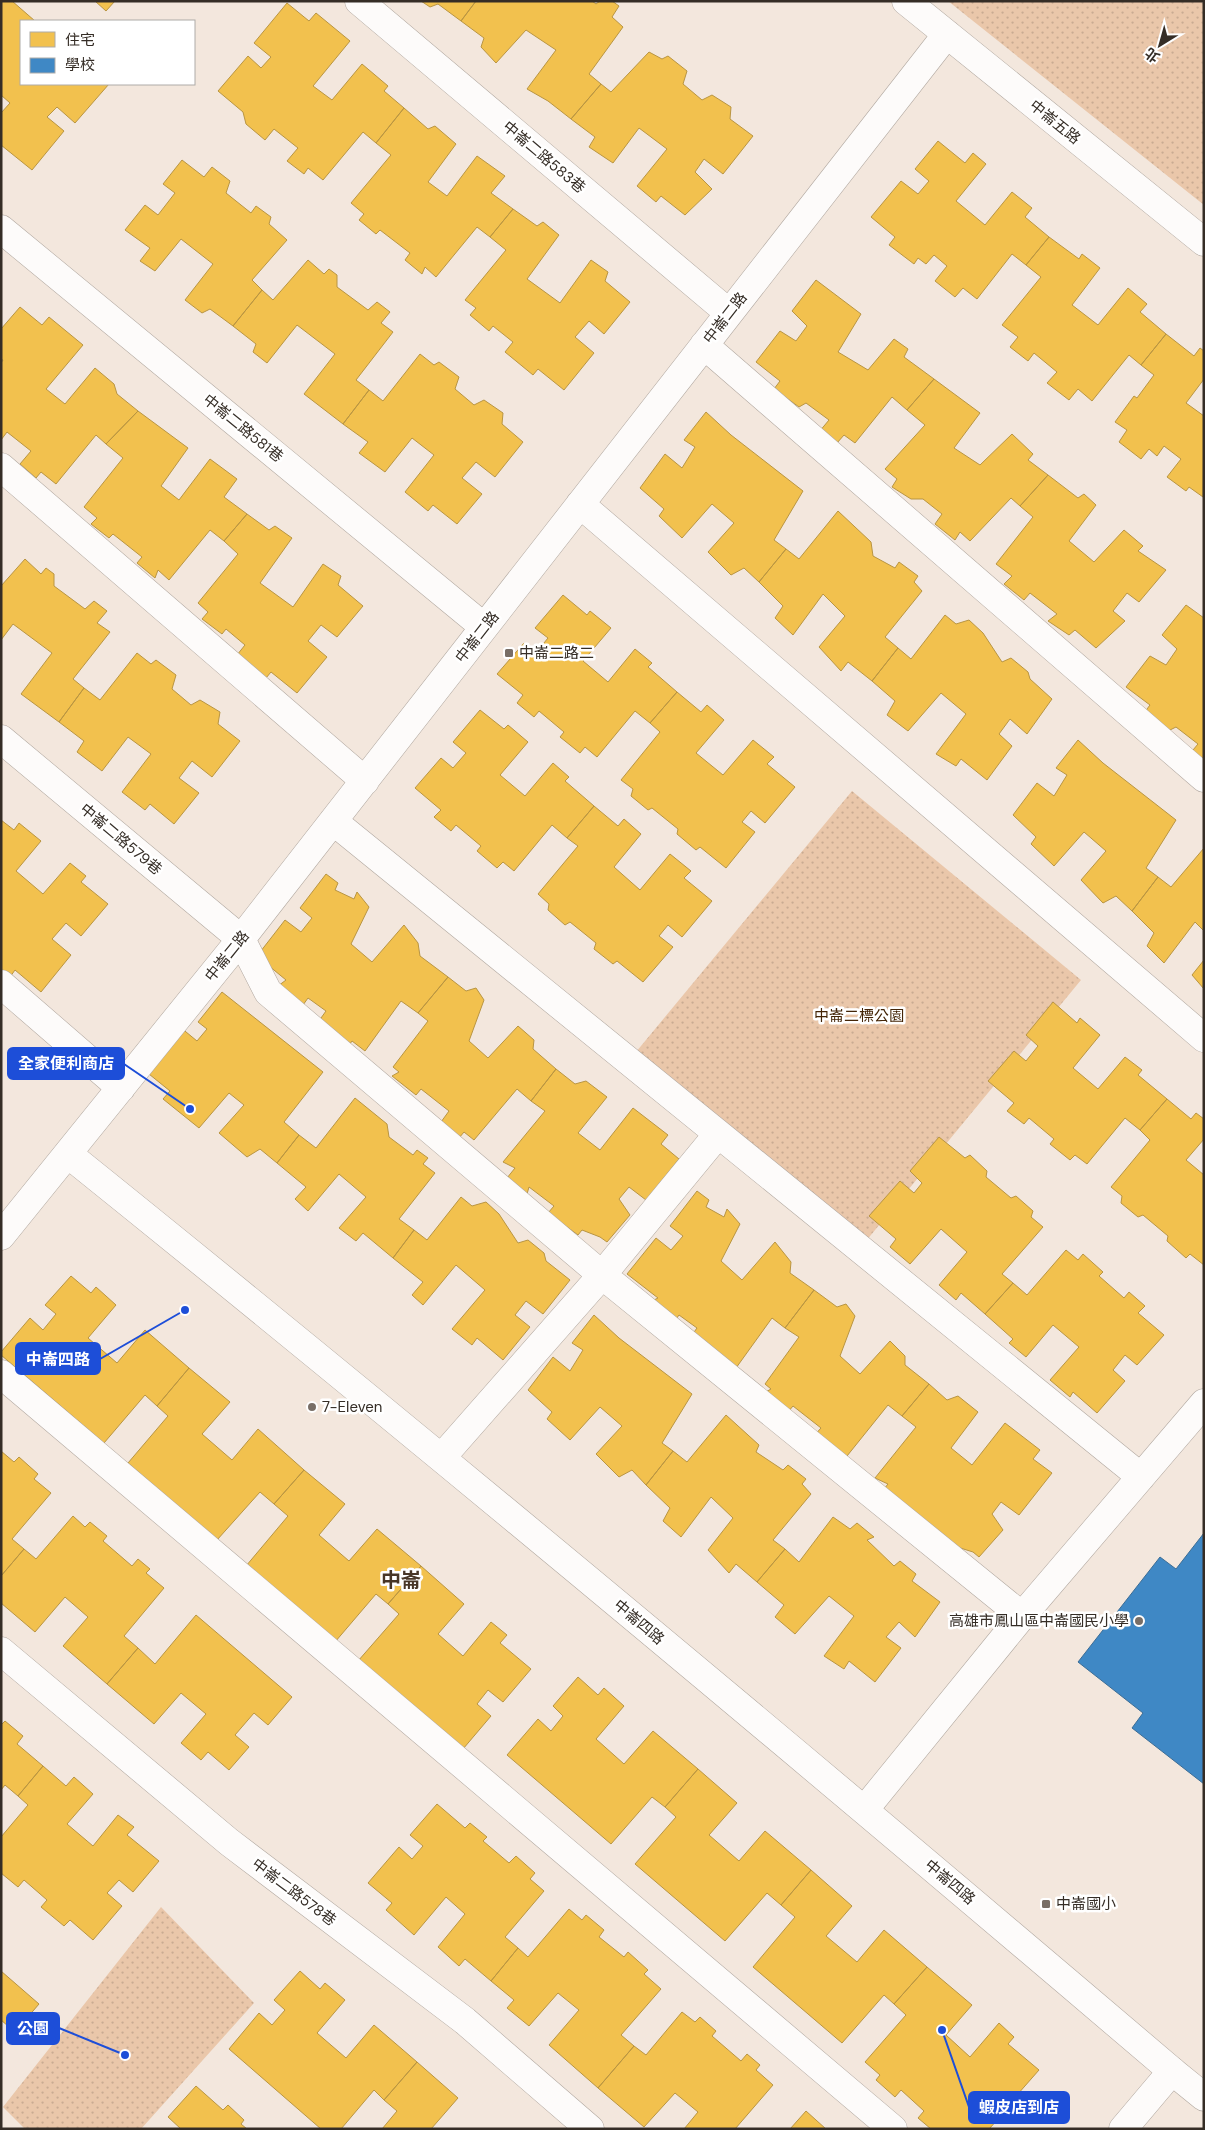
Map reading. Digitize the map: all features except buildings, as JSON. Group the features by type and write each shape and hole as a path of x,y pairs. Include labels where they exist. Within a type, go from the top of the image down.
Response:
{"street":[{"name":"中崙二路583巷","path":"359,1 729,313"},
{"name":"中崙五路","path":"906,1 1204,242"},
{"name":"中崙二路","path":"1,1236 241,939 947,34"},
{"name":"中崙二路581巷","path":"1,229 484,627"},
{"path":"704,345 1204,778"},
{"path":"1,468 365,780"},
{"path":"580,504 1204,1038"},
{"name":"中崙二路579巷","path":"1,739 241,939"},
{"path":"333,821 1141,1477"},
{"path":"241,939 268,992 602,1275 1022,1616"},
{"path":"1,984 121,1088"},
{"path":"442,1457 602,1275 718,1134"},
{"name":"中崙四路","path":"68,1154 442,1457 865,1810 1204,2097"},
{"path":"1,1374 893,2129"},
{"path":"865,1810 1022,1616 1204,1403"},
{"name":"中崙二路578巷","path":"1,1650 229,1842 464,2021 590,2129"},
{"path":"1123,2129 1172,2071"}],"green space":[{"path":"948,1 1200,1 1204,4 1204,205"},
{"name":"中崙二標公園","path":"852,791 1081,980 866,1241 636,1052"},
{"path":"161,1907 254,2003 141,2129 25,2129 3,2107"}],"place":[{"name":"中崙二路二","path":"509,653"},
{"name":"全家便利商店","path":"190,1109"},
{"name":"中崙四路","path":"185,1310"},
{"name":"7-Eleven","path":"312,1407"},
{"name":"高雄市鳳山區中崙國民小學","path":"1139,1621"},
{"name":"中崙國小","path":"1046,1904"},
{"name":"蝦皮店到店","path":"942,2030"},
{"name":"公園","path":"125,2055"}],"district":[{"name":"中崙","path":"401,1580"}]}
